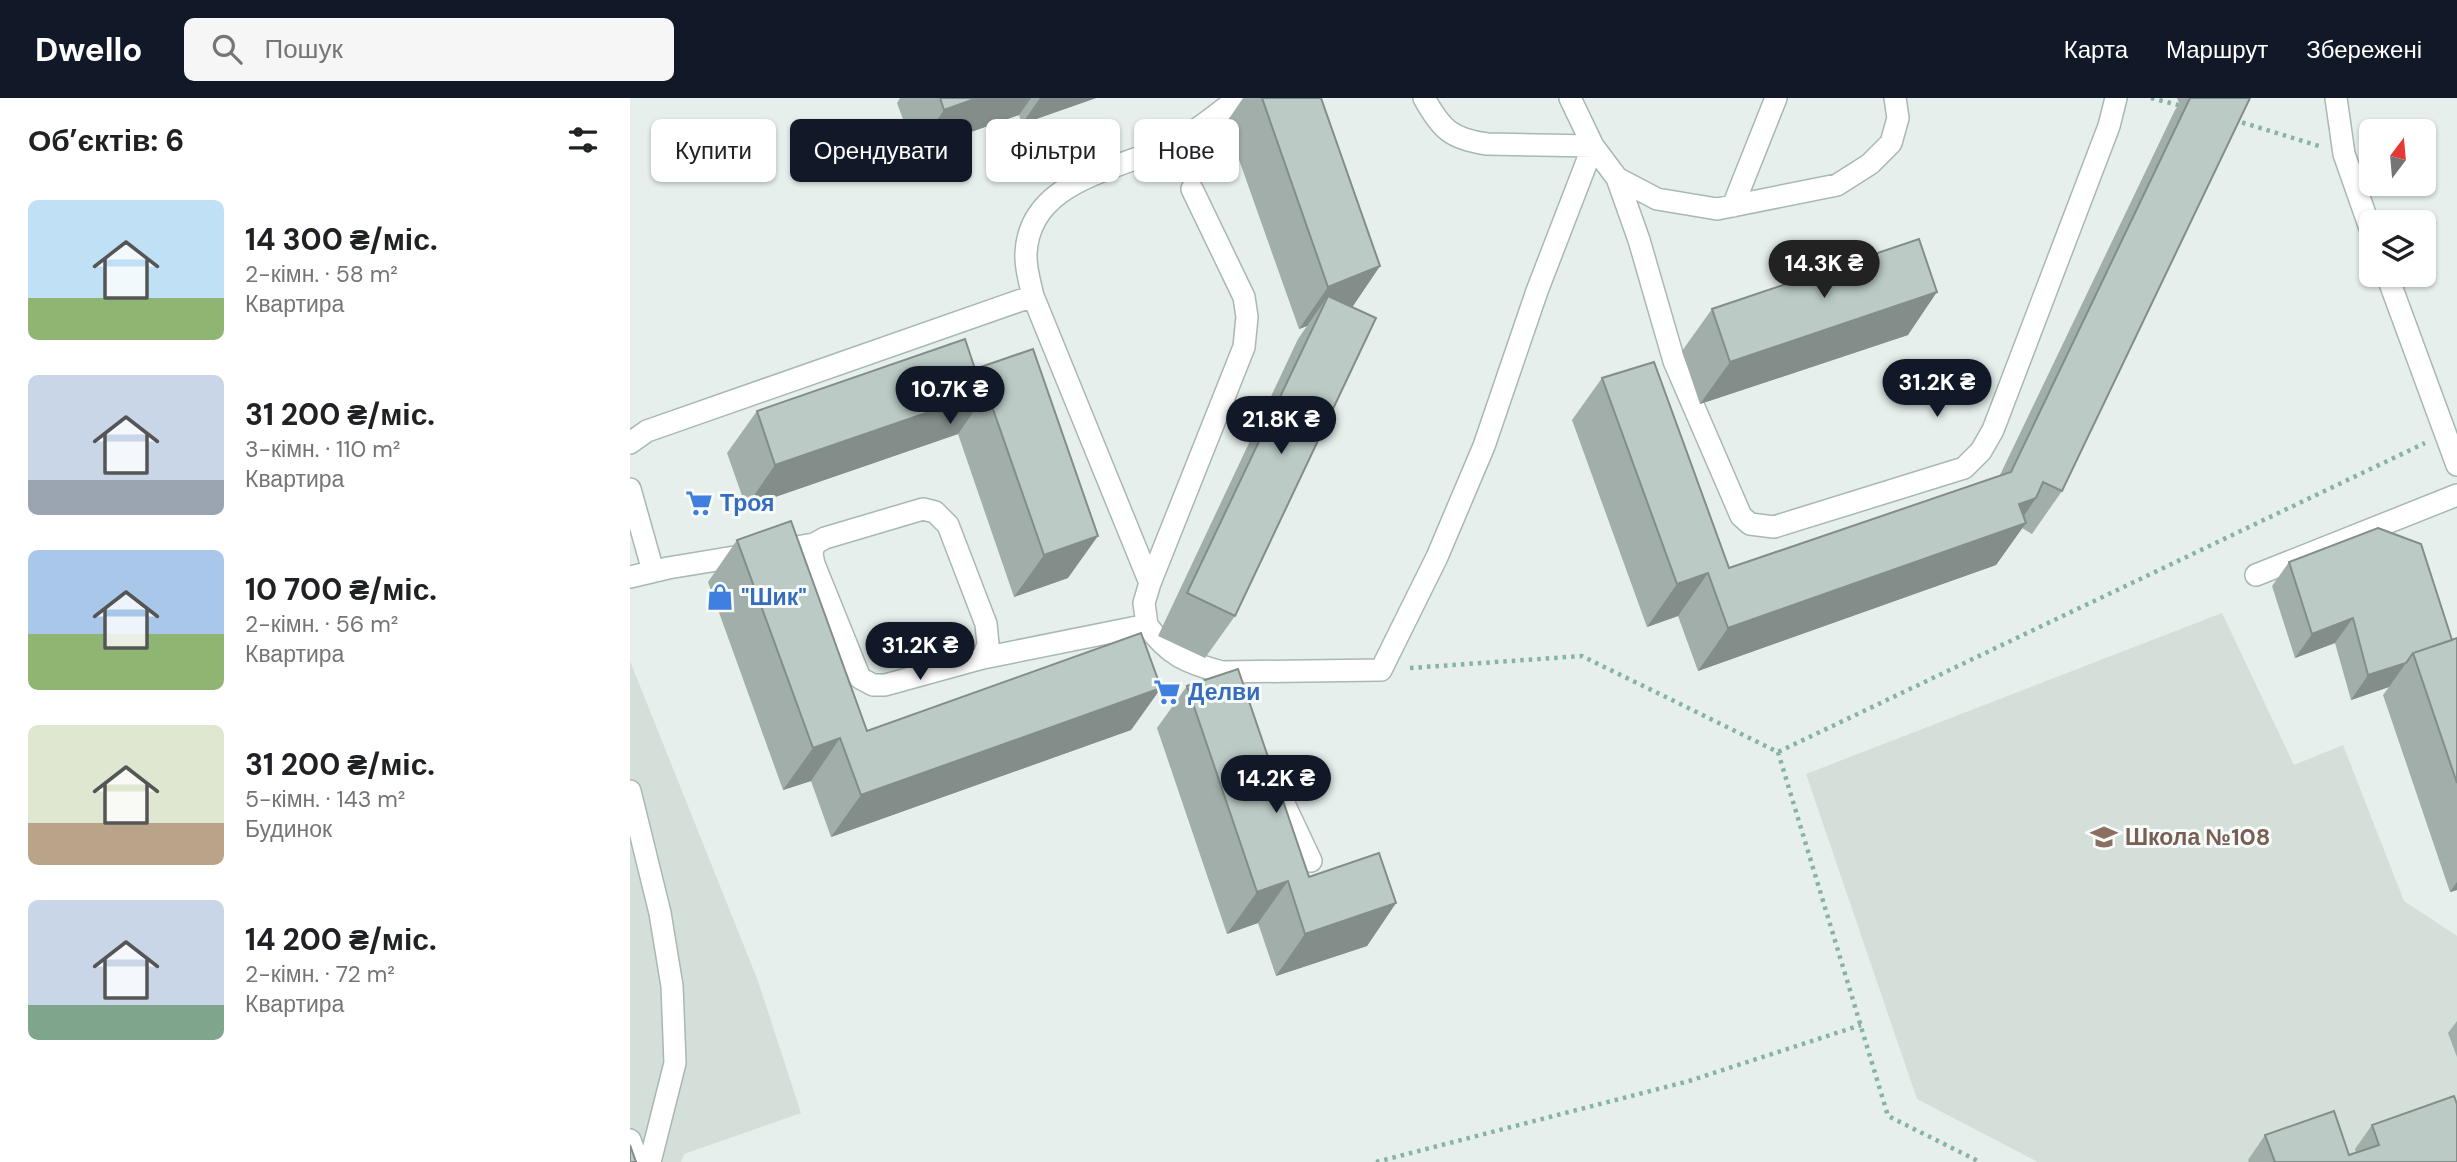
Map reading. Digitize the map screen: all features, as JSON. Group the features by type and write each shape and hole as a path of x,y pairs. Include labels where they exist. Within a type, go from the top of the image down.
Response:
{"lane":[{"path":"1150,583 1033,296 1025,256 1028,234 1036,218 1051,199 1081,179 1143,157 1181,139 1238,98"},
{"path":"1424,98 1454,137 1470,142 1593,146"},
{"path":"1570,98 1593,146 1617,178 1639,240 1674,362 1741,516 1750,524 1774,527 1964,468 1981,451 1993,430 2105,139 2116,98"},
{"path":"1733,206 1776,98"},
{"path":"1617,178 1657,199 1717,209 1837,185 1870,164 1891,143 1898,118 1895,98"},
{"path":"2336,98 2344,154 2364,210"},
{"path":"1192,189 1244,297 1244,347 1150,583 1144,603 1147,625 1157,640 1174,655 1198,666 1222,671 1381,670 1437,557 1484,446 1537,291 1593,146"},
{"path":"2391,287 2457,465"},
{"path":"630,443 647,431 1033,296"},
{"path":"630,489 653,571"},
{"path":"2256,575 2457,495"},
{"path":"630,577 814,544 825,538 923,509 936,512 948,525 982,610 988,634 983,658"},
{"path":"814,544 814,564 860,678 866,683 885,685 983,658 1147,625"},
{"path":"1222,671 1234,697"},
{"path":"1264,760 1311,861"},
{"path":"630,790 660,913 672,986 675,1063 650,1162"},
{"path":"630,1140 638,1162"}],"path":[{"path":"2151,98 2189,108"},
{"path":"2232,119 2344,154"},
{"path":"1778,752 2444,434"},
{"path":"1381,670 1582,656 1778,752 1888,1116 1980,1162"},
{"path":"1377,1162 1689,1081 1861,1025"}],"shaded area":[{"name":"Школа №108","path":"2222,613 2294,765 2343,745 2404,901 2457,936 2457,1162 2038,1162 1917,1099 1806,774"},
{"path":"630,661 758,981 801,1113 684,1154 681,1162 630,1162"}],"building":[{"path":"940,98 977,98 944,110"},
{"path":"1262,98 1321,98 1380,266 1328,287"},
{"path":"2190,98 2250,98 2062,491 2043,482 2036,498 2019,504 2026,523 1728,628 1708,573 1677,584 1602,378 1654,362 1729,568 2011,472"},
{"path":"1919,239 1937,292 1730,362 1712,309"},
{"path":"1328,296 1376,318 1235,616 1187,593"},
{"path":"965,339 975,369 1033,349 1098,536 1044,555 987,392 775,465 757,411"},
{"path":"791,521 867,731 1141,633 1161,688 861,795 840,738 813,748 737,540"},
{"path":"2378,528 2421,544 2452,640 2413,653 2406,663 2368,675 2353,618 2312,634 2289,562"},
{"path":"2457,638 2457,783 2413,653"},
{"path":"1238,669 1309,877 1379,853 1396,903 1305,934 1288,881 1257,892 1187,686"},
{"path":"2454,1096 2457,1104 2457,1162 2275,1162 2265,1135 2334,1111 2349,1155 2379,1145 2372,1125"},
{"path":"630,1145 636,1162 630,1162"}],"place":[{"name":"Троя","path":"699,503"},
{"name":"\"Шик\"","path":"720,597"},
{"name":"Делви","path":"1167,692"},
{"name":"Школа №108","path":"2104,837"}]}
